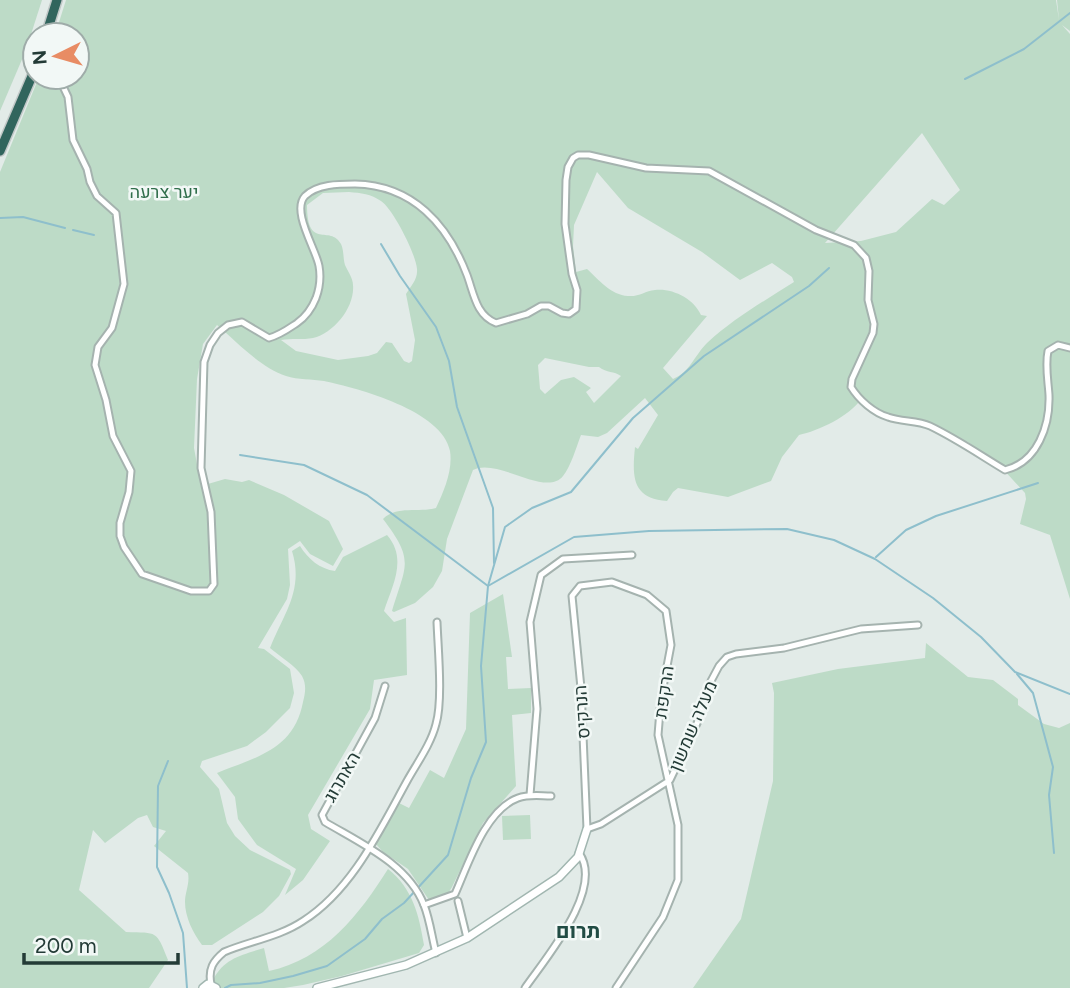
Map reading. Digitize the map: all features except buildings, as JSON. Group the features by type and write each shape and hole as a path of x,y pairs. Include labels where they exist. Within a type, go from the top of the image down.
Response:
{"highway":[{"path":"50,21 57,0"},
{"path":"0,151 26,91"}],"street":[{"path":"65,91 73,140 90,182 97,196 116,213 124,284 112,328 98,347 95,365 113,436 131,471 129,492 120,523 120,536 142,575 191,591 209,591 214,584 211,512 200,458 204,362 210,345 228,325 242,322 269,338 277,336 308,313 321,279 319,264 303,224 301,203 305,196 315,189 338,184 382,187 425,209 449,239 467,274 480,311 487,320 496,323 527,314 541,306 550,306 569,314 576,309 577,290 565,224 566,180 573,158 589,155 646,168 709,172 816,230 854,245 866,258 869,271 868,299 874,324 873,334 852,379 851,387 856,395 879,413 889,418 923,423 964,443 1005,470 1024,462 1040,441 1048,405 1048,351 1058,345 1070,348"},
{"path":"530,795 537,709 530,622 541,575 563,559 632,555"},
{"name":"הרקפת","path":"572,596 580,586 612,582 647,595 666,611 671,645 661,698 659,735 678,825 678,880 663,918 616,988"},
{"name":"הנרקיס","path":"572,596 581,688 587,829"},
{"path":"203,988 213,986 209,974 216,958 224,952 283,932 305,920 338,891 368,849 422,755 436,724 439,709 437,622"},
{"name":"מעלה שמשון","path":"587,829 601,824 670,780 699,719 711,681 727,657 784,648 860,629 918,625"},
{"name":"האתרוג","path":"368,849 325,822 322,815 375,718 385,686"},
{"path":"424,905 454,894 481,837 496,814 516,799 530,795 551,796"},
{"path":"317,988 390,969 436,953 467,938 559,877 579,853 587,829"},
{"path":"368,849 405,876 424,905 436,953"},
{"path":"525,988 580,904 586,871 579,853"},
{"path":"458,901 467,938"}],"green space":[{"path":"0,0 42,0 35,21 21,21 21,62 0,111"},
{"name":"יער צרעה","path":"66,0 1056,0 1059,20 1057,0 1070,0 1070,31 1062,25 1070,34 1070,599 1050,535 1020,524 1025,493 1002,468 968,442 883,412 861,399 833,422 799,435 782,457 771,481 728,497 678,488 667,501 647,496 641,491 635,476 635,447 638,449 658,415 645,398 607,433 598,437 581,435 568,467 563,476 555,482 545,483 483,467 473,470 447,539 442,571 433,587 415,603 394,612 392,611 404,572 404,554 383,519 395,512 436,508 445,488 450,466 450,451 444,437 416,413 377,396 339,384 291,377 277,372 250,354 217,325 203,344 197,379 194,448 201,486 225,479 242,482 249,480 284,495 329,521 343,549 333,566 310,554 300,541 288,549 290,585 287,599 258,648 264,649 290,669 294,693 290,708 247,746 202,761 200,767 219,789 227,823 235,836 250,850 290,870 291,874 279,896 263,912 212,945 202,945 186,913 188,873 154,846 166,831 153,827 147,815 138,818 105,843 93,830 79,890 126,932 150,933 158,938 168,960 149,988 0,988 0,172 33,91 91,91 91,21 59,21","holes":["922,133 960,190 944,205 932,199 896,232 861,241 825,243","597,172 628,208 702,252 740,280 772,263 792,277 794,282 717,334 684,372 673,379 663,368 707,316 701,315 693,304 676,293 655,290 635,296 622,295 606,286 587,269 576,272 574,225","323,193 362,193 381,201 392,213 413,253 417,273 406,294 415,340 412,361 409,363 404,361 392,343 386,342 377,353 368,356 338,360 296,351 281,340 309,339 321,335 342,318 351,302 353,282 345,265 341,244 336,238 320,234 311,228 307,205","545,358 599,367 621,376 594,403 586,392 591,388 574,377 561,380 545,394 540,389 538,365"]},
{"path":"387,535 397,553 397,563 384,611 394,622 406,618 407,675 374,680 370,709 308,815 311,829 330,841 303,880 285,895 296,869 257,845 238,819 235,797 217,773 271,750 291,731 298,718 305,693 304,679 270,648 294,590 296,578 292,551 300,546 315,563 335,571 343,557"},
{"path":"503,594 512,657 506,657 508,689 531,688 531,713 512,715 516,786 483,823 449,892 429,900 408,869 376,844 399,803 409,808 430,770 444,778 466,729 470,613"},
{"path":"926,643 968,677 993,680 1018,699 1018,705 1044,724 1059,728 1070,723 1070,988 693,988 741,919 773,781 772,683 838,669 925,658"},
{"path":"530,815 531,839 503,840 502,816"},
{"path":"388,869 397,877 414,903 424,945 419,953 342,976 284,988 219,988 213,980 228,962 241,955 264,948 269,971 289,965 324,946 365,903"}],"waterway":[{"path":"965,79 1024,49 1070,13"},
{"path":"0,218 23,217 65,228"},
{"path":"73,230 94,235"},
{"path":"381,244 436,327 449,361 457,407 493,508 494,563"},
{"path":"225,988 293,976 327,966 365,939 382,919 404,903 448,855 471,778 486,742 481,666 488,586 505,527 532,508 571,492 633,418 704,356 809,286 829,268"},
{"path":"240,455 304,465 367,495 488,586 574,537 649,531 787,529 834,540 875,559 933,598 981,637 1015,672 1070,694"},
{"path":"876,557 906,530 936,516 1038,483"},
{"path":"1017,674 1033,693 1053,767 1049,795 1054,853"},
{"path":"168,761 158,786 157,867 183,933 187,988"}],"district":[{"name":"תרום","path":"578,930"}]}
